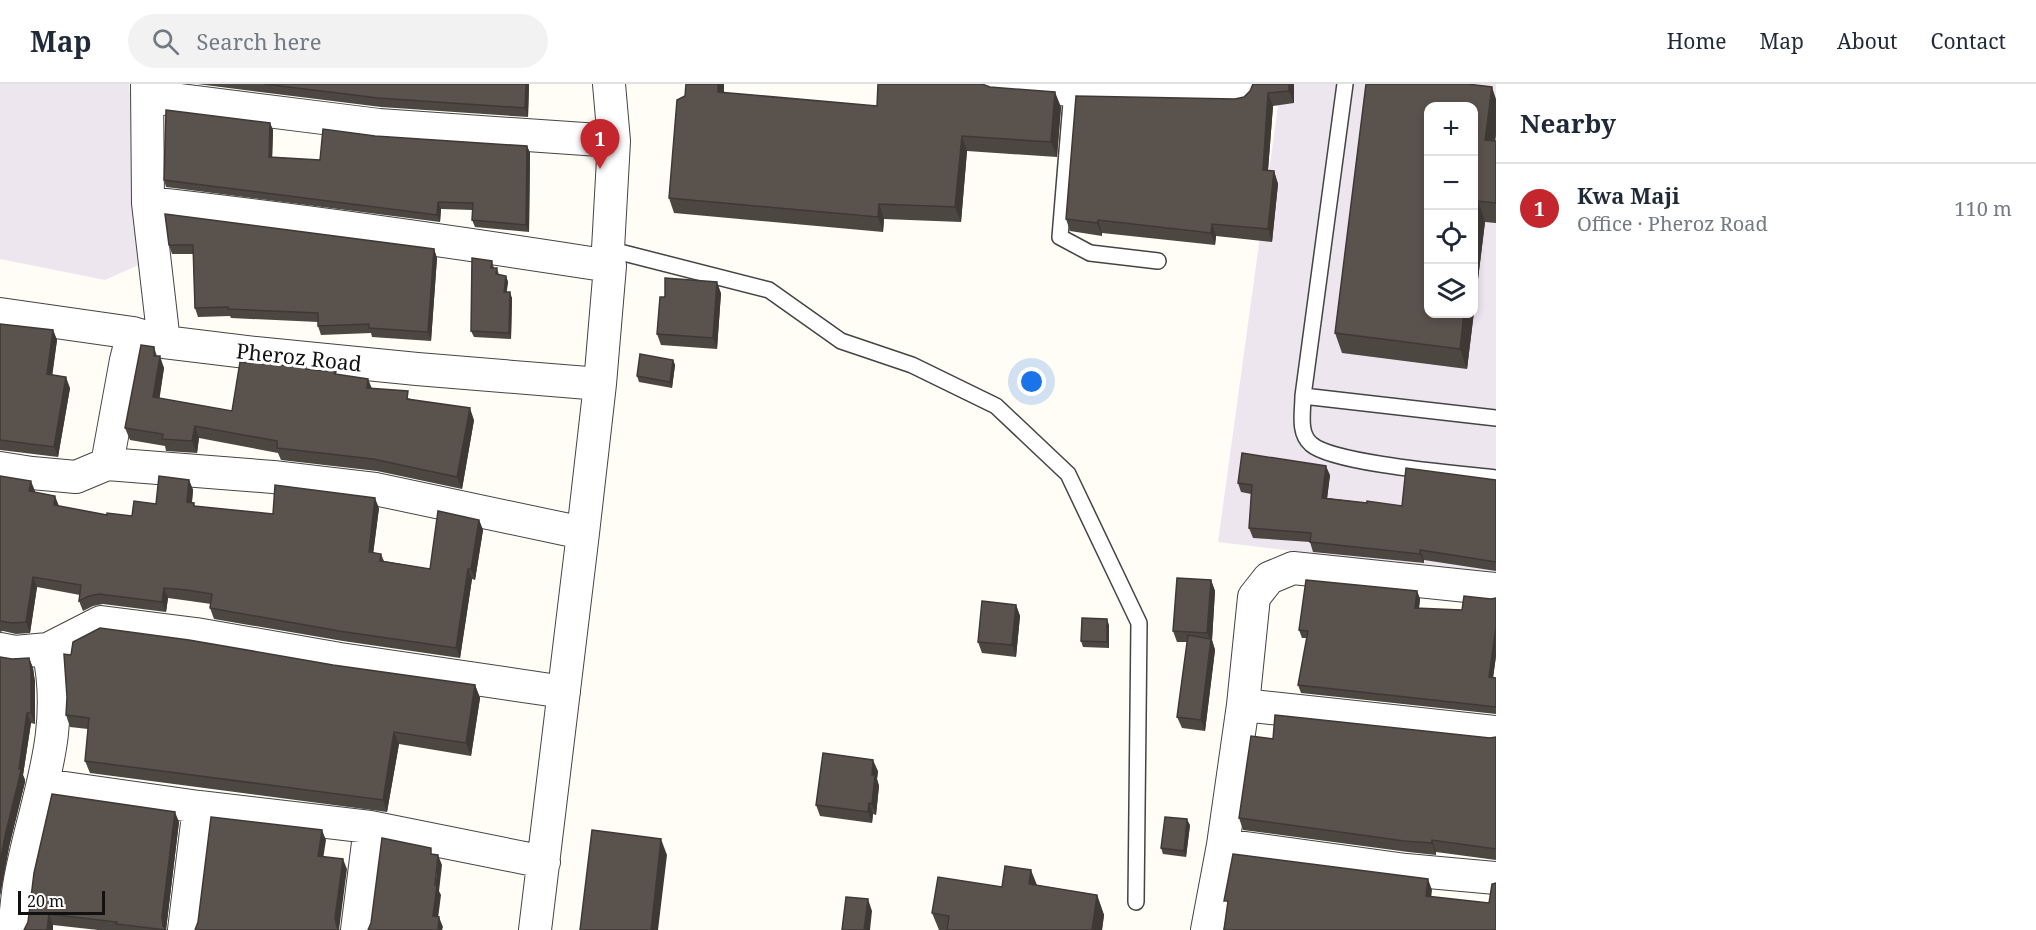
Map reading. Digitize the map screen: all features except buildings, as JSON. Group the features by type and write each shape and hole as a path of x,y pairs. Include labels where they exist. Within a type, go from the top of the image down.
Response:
{"street":[{"path":"535,930 600,384 614,141 609,84"},
{"path":"997,84 1072,90 1240,94"},
{"path":"164,342 148,203 148,90 379,125 614,141"},
{"path":"148,203 609,258"},
{"name":"Pheroz Road","path":"0,314 133,333 164,342 255,353 600,384"},
{"path":"108,464 126,360 133,333"},
{"path":"0,468 76,477 108,464 273,477 375,489 583,533"},
{"path":"1207,930 1223,845 1243,705 1254,597 1269,578 1293,568 1496,589"},
{"path":"0,649 15,652 48,649 101,621 564,692"},
{"path":"14,930 20,879 44,785 55,716 53,671 48,649"},
{"path":"1243,705 1496,732"},
{"path":"44,785 199,807 370,827 544,862"},
{"path":"184,930 199,807"},
{"path":"357,930 370,827"},
{"path":"1223,845 1406,870 1496,878"}],"lane":[{"path":"1345,84 1303,396 1302,430 1311,445 1361,461 1496,478"},
{"path":"1072,90 1060,237 1090,253 1158,261"},
{"path":"609,258 769,290 841,341 912,365 996,406 1068,474 1139,623 1136,902"},
{"path":"1303,396 1496,418"}],"shaded area":[{"path":"0,84 129,84 145,262 105,280 0,259"},
{"path":"1281,84 1496,84 1496,575 1218,542"}],"place":[{"name":"Kwa Maji","path":"600,169"}]}
